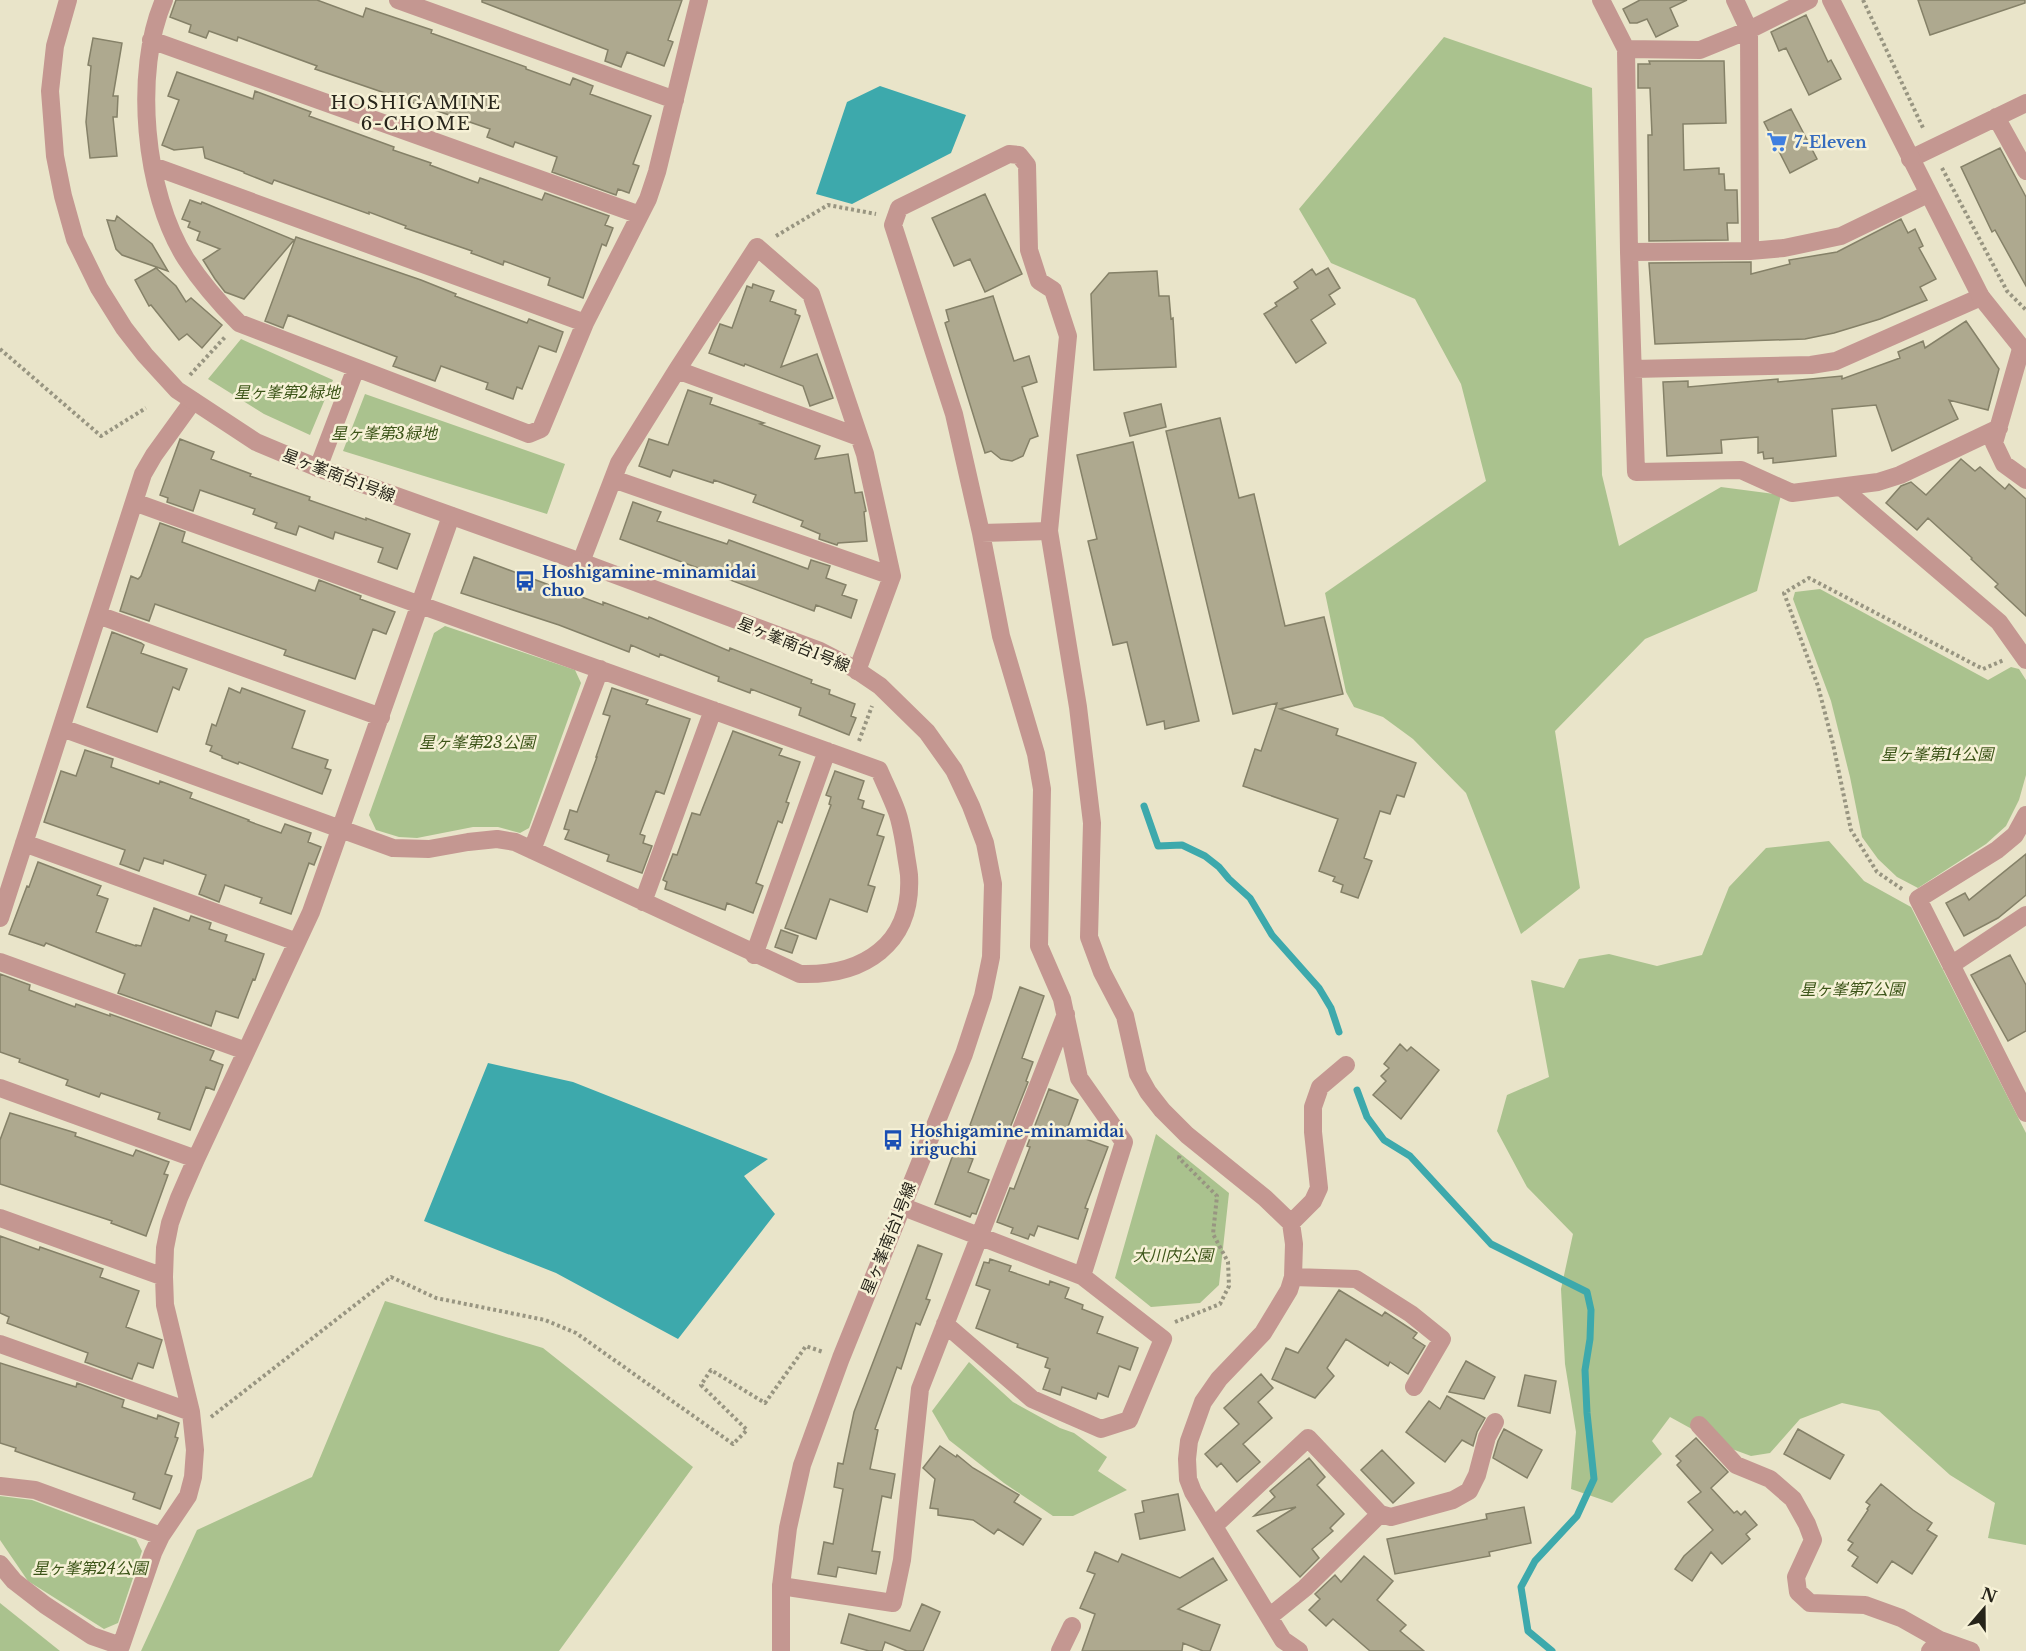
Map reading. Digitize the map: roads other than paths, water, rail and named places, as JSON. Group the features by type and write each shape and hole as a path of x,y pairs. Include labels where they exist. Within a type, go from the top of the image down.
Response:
{"street":[{"name":"星ヶ峯南台1号線","path":"68,0 56,46 50,91 56,156 63,196 75,239 99,288 131,338 177,390 256,442 318,468 820,651 857,670 880,686 927,732 954,770 971,806 985,843 993,884 991,957 983,996 964,1054 840,1358 802,1465 788,1528 781,1586 781,1651"},
{"path":"164,0 152,30 147,62 148,143 168,220 185,258 215,299 238,323 529,434 541,429 585,323 648,199 657,172 699,0"},
{"path":"398,0 675,100"},
{"path":"1601,0 1626,49 1636,472 1741,470 1792,494 1878,482 1900,475 1999,428"},
{"path":"1735,0 1749,30 1750,251"},
{"path":"1626,49 1700,50 1749,30 1809,0"},
{"path":"1831,0 1981,297 2024,351 1994,443 2004,464 2026,480"},
{"path":"151,40 640,215"},
{"path":"1910,159 2026,103"},
{"path":"1996,117 2026,171"},
{"path":"1082,1276 1125,1142 1079,1078 1062,999 1040,946 1042,789 1036,754 1001,636 954,414 893,225 899,208 1009,154 1019,155 1027,165 1029,250 1039,281 1053,290 1068,336 1049,531 1078,707 1092,823 1089,938 1102,972 1125,1016 1138,1074 1148,1092 1187,1135 1265,1198 1291,1223 1294,1244 1293,1276 1288,1290 1263,1333 1219,1379 1203,1402 1189,1441 1188,1479 1193,1492 1283,1640 1299,1651"},
{"path":"153,166 585,323"},
{"path":"1629,252 1750,251 1784,248 1841,236 1928,194"},
{"path":"581,562 618,463 757,247 811,294 865,454 892,576 857,670"},
{"path":"1633,369 1811,365 1836,361 1981,297"},
{"path":"318,468 356,368"},
{"path":"676,370 859,437"},
{"path":"0,918 143,474 154,454 193,400"},
{"path":"613,479 892,576"},
{"path":"1841,487 1980,604 1999,622 2023,656"},
{"path":"62,728 393,848 429,849 468,842 497,840 515,842 754,955 800,974 822,975 862,964 880,951 897,933 906,908 909,876 898,813 879,770 134,502"},
{"path":"0,1564 14,1581 45,1605 92,1636 120,1646 153,1553 161,1536 188,1496 193,1478 194,1431 165,1305 165,1248 170,1223 196,1159 312,912 451,516"},
{"path":"981,533 1049,531"},
{"path":"98,615 381,717"},
{"path":"532,850 600,669"},
{"path":"643,902 713,710"},
{"path":"754,955 827,751"},
{"path":"2026,815 2014,834 1997,850 1918,899 2026,1113"},
{"path":"24,843 297,942"},
{"path":"1951,965 2026,915"},
{"path":"0,962 246,1051"},
{"path":"781,1586 893,1603 902,1560 920,1389 1066,1014"},
{"path":"1291,1223 1313,1201 1319,1188 1313,1132 1313,1107 1320,1087 1346,1065"},
{"path":"0,1088 196,1159"},
{"path":"901,1206 1082,1276 1163,1339 1129,1420 1101,1429 1032,1399 945,1324"},
{"path":"0,1218 164,1277"},
{"path":"1293,1276 1356,1279 1411,1314 1442,1339 1414,1387"},
{"path":"0,1344 191,1412"},
{"path":"1214,1526 1308,1438 1380,1514 1391,1517 1453,1500 1469,1491 1477,1475 1487,1437 1495,1422"},
{"path":"1699,1425 1736,1465 1770,1479 1793,1499 1813,1540 1796,1577 1798,1592 1810,1603 1865,1605 1901,1618 1935,1646 1971,1651"},
{"path":"0,1486 34,1490 161,1536"},
{"path":"1269,1617 1305,1588 1380,1514"},
{"path":"1060,1651 1072,1626"}],"water":[{"path":"880,86 966,115 951,153 852,204 816,194 847,102"},
{"path":"488,1063 573,1082 768,1159 744,1176 775,1214 678,1339 556,1273 424,1221"}],"waterway":[{"path":"1144,806 1158,846 1182,845 1205,856 1250,898 1272,935 1319,988 1331,1008 1339,1032"},
{"path":"1357,1090 1367,1117 1384,1140 1410,1156 1491,1244 1587,1292 1591,1310 1590,1339 1585,1370 1594,1479 1577,1516 1535,1561 1521,1587 1528,1631 1552,1651"}],"place":[{"name":"7-Eleven","path":"1777,142"},
{"name":"Hoshigamine-minamidai chuo","path":"525,581"},
{"name":"Hoshigamine-minamidai iriguchi","path":"893,1140"}],"district":[{"name":"HOSHIGAMINE 6-CHOME","path":"416,113"}],"park label":[{"name":"星ヶ峯第2緑地","path":"287,392"},
{"name":"星ヶ峯第3緑地","path":"384,433"},
{"name":"星ヶ峯第23公園","path":"477,742"},
{"name":"星ヶ峯第14公園","path":"1937,754"},
{"name":"星ヶ峯第7公園","path":"1852,989"},
{"name":"大川内公園","path":"1173,1255"},
{"name":"星ヶ峯第24公園","path":"90,1568"}]}
